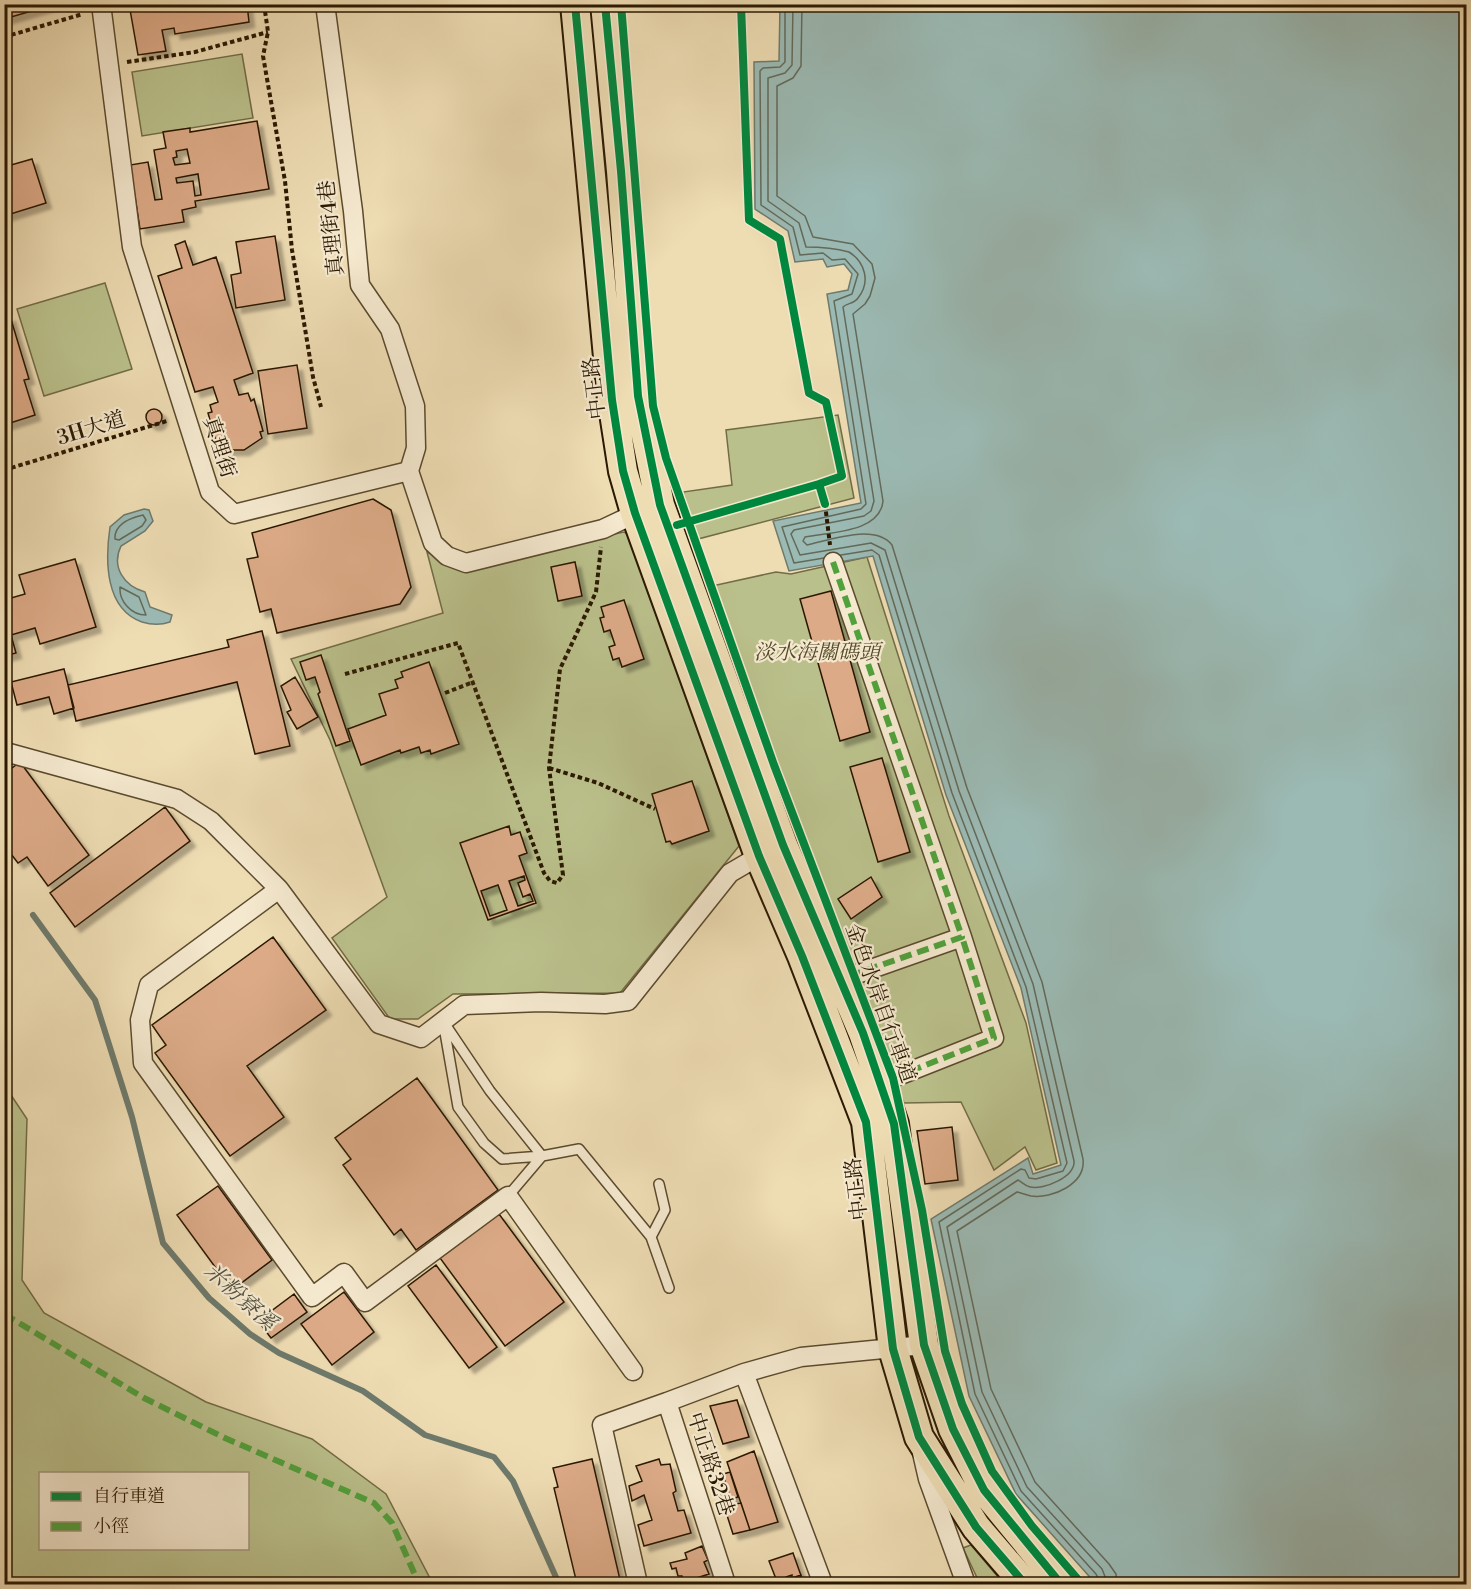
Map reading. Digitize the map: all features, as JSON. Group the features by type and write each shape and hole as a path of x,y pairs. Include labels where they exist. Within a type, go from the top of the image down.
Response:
{"main road":[{"name":"中正路","path":"575,4 612,400 623,471 648,509 783,845 863,1033 894,1124 924,1345 953,1430 984,1490 1061,1584"},
{"name":"中正路","path":"605,4 648,509 759,856 802,956 866,1122 893,1349 919,1437 976,1527 1025,1584"}],"street":[{"name":"真理街","path":"101,4 132,247 210,492 234,514 409,471"},
{"name":"真理街4巷","path":"325,4 354,211 360,285 390,329 415,406 416,448 409,471"},
{"path":"409,471 433,543 447,556 466,563 603,529 648,509"},
{"path":"833,562 994,1038 893,1078"},
{"path":"4,757 9,753 177,799 211,821 279,889 379,1024 421,1038 464,1005 541,1002 605,1004 628,1001 730,873 759,856"},
{"path":"279,889 149,985 140,1020 143,1063 312,1297 344,1273 365,1302 508,1196 633,1371"},
{"path":"840,980 962,938"},
{"name":"中正路32巷","path":"726,1584 667,1402 744,1373 801,1357 924,1345"},
{"path":"744,1373 823,1584"},
{"path":"638,1584 602,1425 667,1402"},
{"path":"919,1437 928,1479 966,1584"}],"lane":[{"path":"443,1021 490,1091 542,1156"},
{"path":"443,1021 458,1107 484,1143 502,1159 542,1156 579,1149 651,1237 669,1288"},
{"path":"508,1196 542,1156"},
{"path":"651,1237 665,1210 659,1184"}],"path":[{"path":"264,4 268,32 263,56 285,181 292,250 313,377 321,408"},
{"path":"4,38 83,14"},
{"path":"122,63 195,52 268,32"},
{"path":"822,494 833,562"},
{"path":"345,674 458,643 544,873 550,881 557,883 563,874 549,768 560,669 596,592 603,529"},
{"path":"445,693 472,682"},
{"path":"549,768 598,783 655,809"}],"green space":[{"path":"242,54 253,118 142,136 132,72"},
{"path":"105,283 132,369 44,396 17,309"},
{"path":"838,415 854,498 698,539 683,492 732,485 726,430"},
{"path":"624,532 628,535 739,846 620,993 453,994 418,1019 390,1019 332,938 387,897 330,740 291,659 443,613 427,552 460,567"},
{"name":"淡水海關碼頭","path":"867,557 949,816 1026,1023 1057,1163 1036,1170 1025,1147 994,1170 961,1102 904,1103 852,975 712,586 776,572 791,574"},
{"path":"5,1086 27,1119 22,1280 44,1313 206,1402 312,1439 386,1494 433,1584 5,1584"},
{"path":"971,1545 1004,1584 980,1584 963,1548"}],"water":[{"path":"780,5 1466,5 1466,1584 1096,1584 1016,1494 969,1396 931,1219 1028,1158 1033,1174 1061,1165 1021,988 946,795 873,556 789,571 773,521 861,503 827,294 848,290 852,274 844,264 827,267 823,259 795,262 788,231 755,209 754,62 779,61"},
{"path":"144,509 149,510 153,521 145,531 121,546 118,554 119,568 121,575 131,585 145,592 150,607 172,615 170,622 163,624 146,623 130,616 114,595 110,582 108,540 110,527 124,515"}],"building":[{"path":"4,4 56,4 4,19"},
{"path":"129,4 247,4 249,22 175,34 174,28 162,30 166,51 138,55"},
{"path":"257,121 269,189 195,201 196,207 182,210 184,222 140,229 130,165 148,162 155,200 162,199 154,150 166,148 163,132 190,128 190,132","holes":["187,149 190,163 175,165 173,158 177,157 176,151","198,174 201,195 195,196 193,181 177,183 176,178"]},
{"path":"32,159 46,203 4,216 4,185 7,184 4,167"},
{"path":"275,236 285,300 236,308 231,275 241,273 236,242"},
{"path":"185,241 193,265 216,257 253,373 234,380 239,395 248,393 251,401 254,399 263,431 260,432 262,438 244,450 223,450 222,444 217,445 208,413 212,412 210,405 218,402 213,387 195,392 158,276 182,268 175,245"},
{"path":"10,316 29,379 24,380 35,415 4,425 4,318"},
{"path":"297,365 307,428 268,434 258,371"},
{"path":"154,409 160,411 162,417 160,423 154,425 148,423 146,417 148,411"},
{"path":"373,499 391,510 411,587 400,604 277,633 271,609 260,612 247,559 258,557 252,533"},
{"path":"75,559 96,627 40,644 35,628 11,635 16,653 4,656 4,600 25,594 19,575"},
{"path":"575,562 582,596 558,601 551,567"},
{"path":"831,591 870,732 840,741 800,599"},
{"path":"624,600 644,659 622,667 619,658 613,660 609,647 615,645 610,630 604,632 600,618 604,617 601,607"},
{"path":"262,631 290,746 255,754 237,682 76,721 68,685 229,647 227,640"},
{"path":"321,655 350,741 336,746 318,694 320,692 315,677 306,680 300,662"},
{"path":"429,662 459,744 431,754 430,750 421,753 419,747 401,753 400,750 361,765 348,729 386,715 379,694 398,688 395,680 403,677 401,672"},
{"path":"64,669 74,708 54,714 49,697 17,705 11,682"},
{"path":"295,677 318,717 297,729 287,712 291,710 281,686"},
{"path":"882,758 910,852 878,862 850,767"},
{"path":"20,762 89,855 48,886 27,857 18,863 4,845 4,774"},
{"path":"692,781 709,831 672,844 670,841 666,842 652,794"},
{"path":"165,807 190,841 75,927 50,893"},
{"path":"509,826 511,835 520,832 527,853 519,856 536,903 488,920 460,843","holes":["524,876 525,880 518,883 523,897 530,894 533,901 518,906 509,881","498,885 507,910 490,916 481,891"]},
{"path":"871,877 882,897 851,919 838,899"},
{"path":"273,937 326,1010 247,1066 284,1117 230,1156 155,1053 166,1045 152,1025"},
{"path":"417,1078 498,1190 416,1250 401,1229 394,1235 343,1165 351,1159 335,1138"},
{"path":"952,1127 958,1180 925,1184 917,1131"},
{"path":"218,1186 272,1260 232,1290 177,1215"},
{"path":"499,1214 564,1302 505,1346 440,1258"},
{"path":"436,1265 497,1347 469,1368 408,1286"},
{"path":"344,1292 374,1332 332,1365 301,1324"},
{"path":"294,1294 307,1312 271,1338 258,1321"},
{"path":"737,1400 749,1437 723,1444 710,1406"},
{"path":"754,1451 778,1522 750,1530 727,1462"},
{"path":"592,1459 621,1584 577,1584 554,1488 558,1487 553,1468"},
{"path":"659,1459 661,1465 670,1464 676,1491 673,1493 678,1511 684,1510 691,1533 644,1546 638,1525 652,1520 644,1495 632,1501 629,1486 642,1481 636,1466"},
{"path":"730,1472 738,1497 731,1499 725,1481 718,1483 717,1476"},
{"path":"727,1491 733,1505 724,1506 719,1492"},
{"path":"741,1503 750,1530 733,1534 724,1506"},
{"path":"702,1546 708,1560 704,1562 709,1574 684,1582 682,1576 678,1576 676,1568 672,1569 670,1563 687,1559 685,1553"},
{"path":"793,1553 804,1584 778,1584 769,1561"},
{"path":"792,1575 792,1578 801,1575 802,1580 789,1584 786,1577"}],"waterway":[{"name":"米粉寮溪","path":"33,915 95,1000 132,1117 163,1243 209,1298 250,1334 279,1353 363,1391 425,1435 494,1457 513,1481 559,1584"}],"marked path":[{"path":"833,562 962,937 849,976"},
{"path":"893,1078 994,1038 962,937"},
{"path":"4,1314 144,1398 225,1438 374,1503 392,1523 419,1584"}],"cycle path":[{"path":"575,4 612,400 623,471 635,513 759,856 802,956 866,1122 893,1349 919,1437 976,1527 1025,1584"},
{"path":"605,4 621,171 638,396 660,505 783,845 863,1033 894,1124 924,1345 953,1429 984,1490 1061,1584"},
{"name":"金色水岸自行車道","path":"621,4 653,406 666,458 774,765 893,1078 922,1210 945,1351 962,1404 992,1471 1032,1526 1082,1584"},
{"path":"741,4 749,220 780,239 809,393 826,402 842,476 819,484"},
{"path":"677,525 819,484 825,504"}]}
